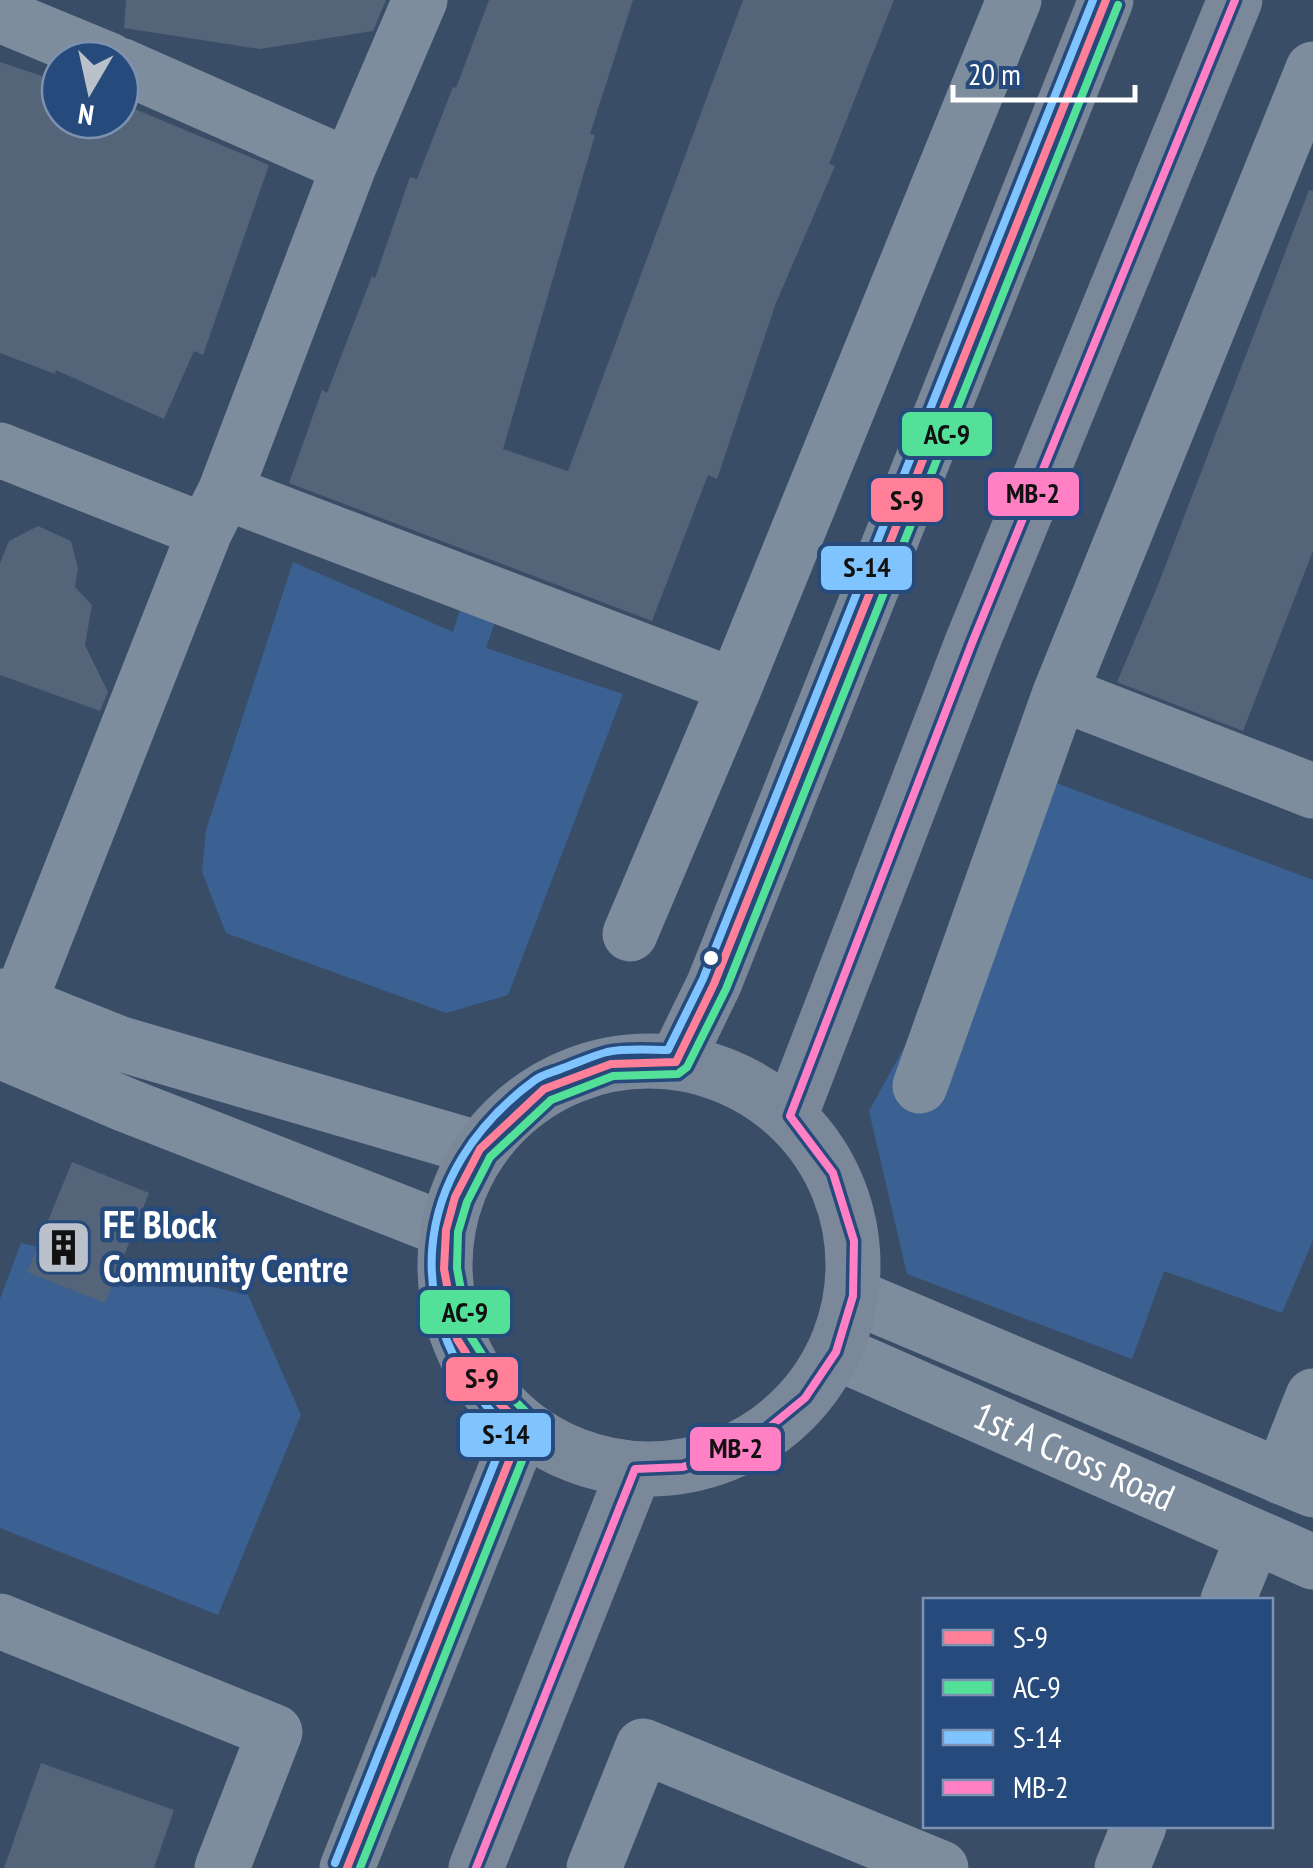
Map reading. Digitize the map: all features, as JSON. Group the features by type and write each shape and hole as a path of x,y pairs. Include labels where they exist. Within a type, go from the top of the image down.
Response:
{"main road":[{"path":"676,1062 714,984 1106,0"},
{"path":"790,1116 972,643 1235,0"},
{"path":"676,1062 744,1083 790,1116 833,1173 854,1241 853,1296 836,1352 805,1398 750,1444 683,1467 635,1469 576,1456 523,1426 494,1400 458,1339 444,1269 446,1230 455,1197 480,1149 544,1089 610,1064 676,1062"},
{"path":"347,1868 523,1426"},
{"path":"476,1868 635,1469"}],"street":[{"path":"6,1017 215,512 349,166 420,0"},
{"path":"630,934 1014,0"},
{"path":"0,15 61,40"},
{"path":"920,1086 1060,693 1313,70"},
{"path":"140,74 349,166"},
{"path":"0,450 215,512 735,686"},
{"path":"1060,693 1313,791"},
{"path":"6,1017 121,1044 480,1149"},
{"path":"6,1017 126,1105 446,1230"},
{"name":"1st A Cross Road","path":"853,1296 1297,1483"},
{"name":"1st A Cross Road","path":"836,1352 1313,1562"},
{"path":"1297,1483 1313,1396"},
{"path":"1229,1598 1253,1538"},
{"path":"0,1621 275,1732 222,1868"},
{"path":"594,1868 642,1746 941,1868"},
{"path":"1122,1868 1138,1828"}],"shaded area":[{"path":"293,562 453,632 466,590 501,605 486,648 623,694 508,995 446,1013 226,933 202,872 206,830"},
{"path":"1051,781 1313,880 1313,1240 1282,1313 1164,1271 1132,1359 907,1274 869,1111"},
{"path":"21,1243 248,1295 301,1415 218,1615 0,1528 0,1299"}],"building":[{"path":"126,0 386,0 373,31 260,49 124,28"},
{"path":"489,0 633,0 590,134 595,135 503,449 568,471 743,0 894,0 829,164 835,166 776,303 717,479 708,475 652,621 289,483 322,390 327,393 372,276 375,278 410,177 417,179"},
{"path":"0,62 40,75 40,140 140,140 140,111 269,165 203,355 194,351 164,419 56,370 55,374 0,353"},
{"path":"1309,190 1313,191 1313,551 1243,731 1117,682"},
{"path":"38,526 71,541 78,568 75,587 92,605 85,645 108,692 100,711 0,675 0,563 9,541"},
{"name":"FE Block Community Centre","path":"72,1162 149,1193 105,1303 27,1272"},
{"path":"41,1763 174,1810 154,1868 4,1868"}],"transit line":[{"name":"S-14","path":"335,1863 508,1429 472,1386 447,1341 434,1295 432,1248 442,1202 462,1158 493,1117 535,1080 607,1052 668,1050 703,979 1093,0"},
{"name":"S-9","path":"347,1868 523,1426 495,1399 457,1339 444,1269 446,1230 455,1197 480,1149 544,1089 611,1064 676,1062 714,984 1106,0"},
{"name":"MB-2","path":"476,1868 635,1469 683,1467 749,1444 805,1398 836,1352 853,1296 854,1241 833,1173 790,1116 972,643 1235,0"},
{"name":"AC-9","path":"360,1868 535,1428 533,1419 505,1391 469,1334 457,1268 458,1232 467,1202 490,1157 551,1100 613,1076 678,1074 687,1067 726,989 1118,5"}],"place":[{"name":"FE Block Community Centre","path":"64,1247"}]}
